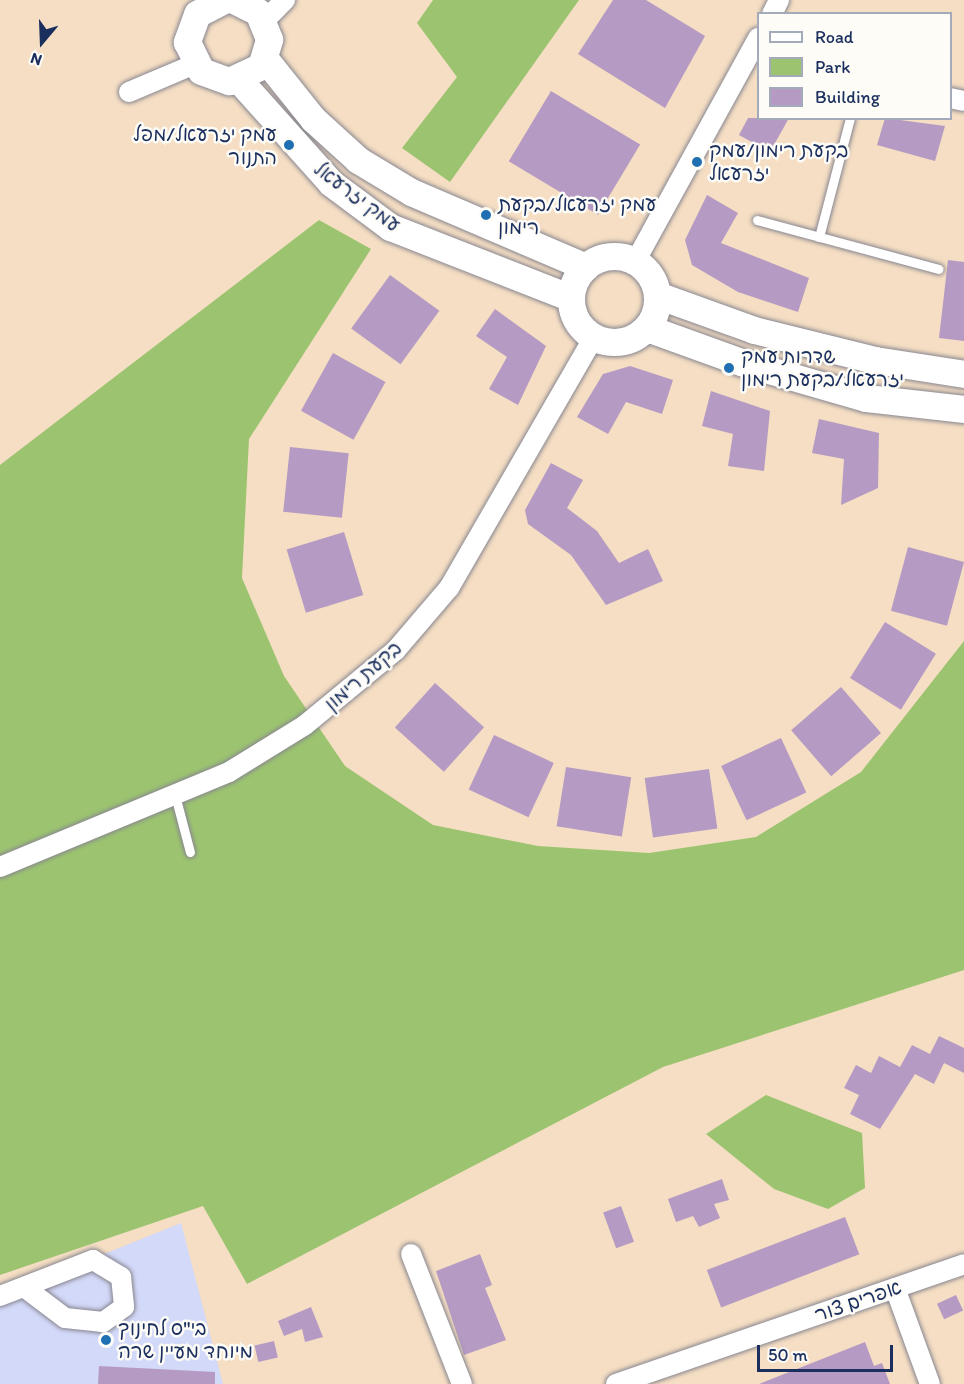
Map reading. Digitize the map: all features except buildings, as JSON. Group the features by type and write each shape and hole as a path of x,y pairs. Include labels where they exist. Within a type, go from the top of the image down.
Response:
{"main road":[{"path":"235,0 264,21 269,39 265,58 239,80 210,77 195,64 187,42 191,10 235,0"},
{"name":"עמק יזרעאל","path":"265,58 314,119 358,160 411,192 586,267"},
{"name":"עמק יזרעאל","path":"239,80 331,183 390,227 571,298"},
{"path":"615,256 635,262 650,276 657,295 647,328 622,342 594,337 577,321 571,298 586,267 615,256"},
{"path":"657,295 754,330 875,360 964,375"},
{"path":"647,328 741,362 866,398 964,410"}],"street":[{"path":"264,21 285,0"},
{"path":"635,262 757,42"},
{"path":"129,92 195,64"},
{"name":"בקעת רימון","path":"0,867 230,772 290,735 396,650 448,588 594,337"},
{"path":"411,1254 462,1384"},
{"path":"0,1296 93,1260 121,1277 124,1307 103,1322 65,1318 24,1287"},
{"name":"אפרים צור","path":"616,1384 964,1264"},
{"path":"895,1288 930,1384"}],"lane":[{"path":"819,237 849,120"},
{"path":"757,220 938,269"},
{"path":"175,795 190,852"}],"shaded area":[{"name":"בי\"ס לחינוך מיוחד מעיין שרה","path":"181,1223 223,1384 0,1384 0,1296"}],"green space":[{"path":"433,0 579,0 450,182 402,148 457,77 417,23"},
{"path":"319,220 371,249 249,439 242,578 284,676 345,766 433,825 538,846 649,853 756,837 861,772 964,641 964,970 663,1067 247,1284 203,1206 0,1275 0,465"},
{"path":"766,1095 862,1133 865,1188 828,1209 774,1189 706,1134"}],"place":[{"name":"עמק יזרעאל/מפל התנור","path":"289,145"},
{"name":"בקעת רימון/עמק יזרעאל","path":"697,162"},
{"name":"עמק יזרעאל/בקעת רימון","path":"486,215"},
{"name":"שדרות עמק יזרעאל/בקעת רימון","path":"729,368"},
{"name":"בי\"ס לחינוך מיוחד מעיין שרה","path":"106,1340"}]}
